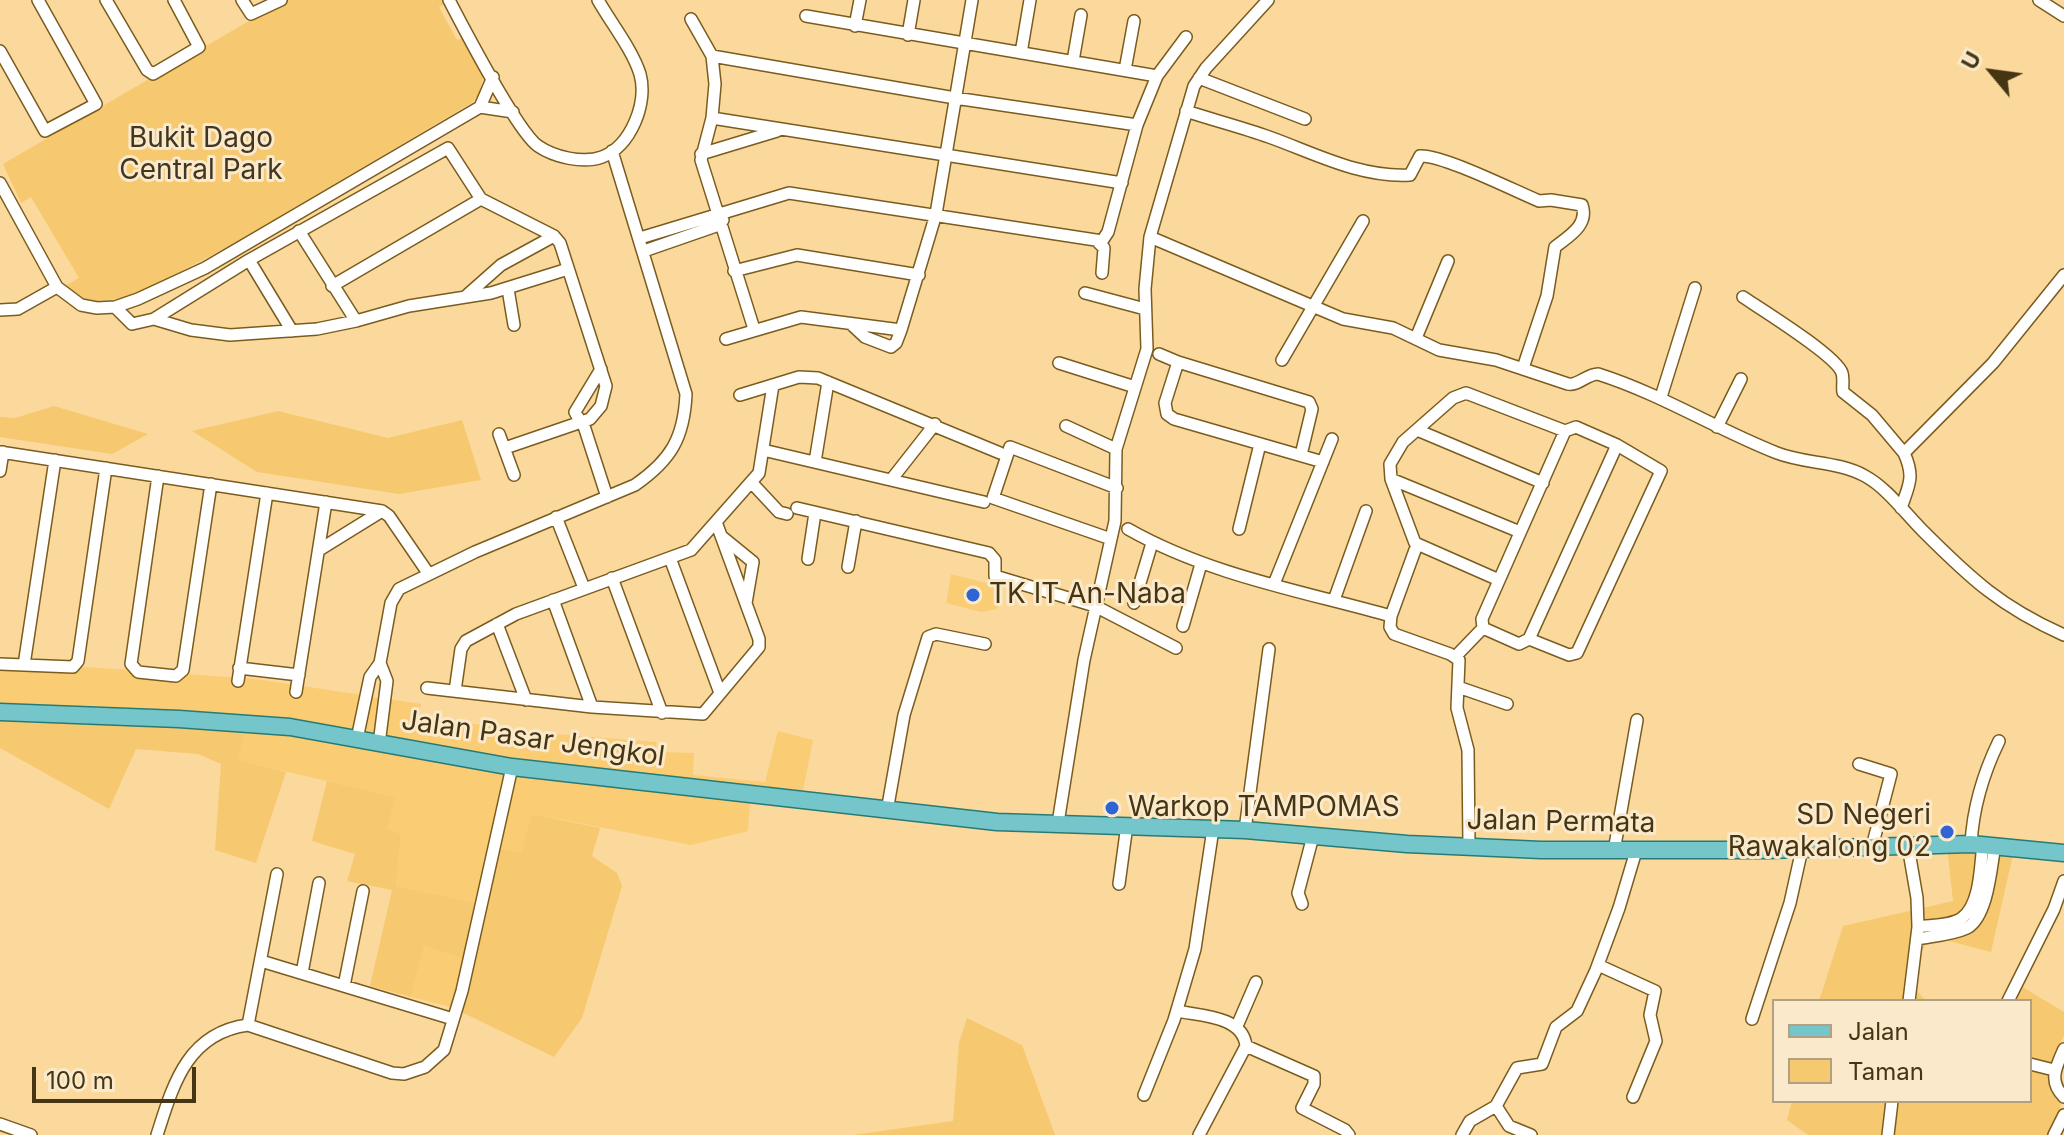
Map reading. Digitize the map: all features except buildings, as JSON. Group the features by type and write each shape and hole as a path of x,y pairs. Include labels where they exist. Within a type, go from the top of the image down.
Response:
{"main road":[{"name":"Jalan Pasar Jengkol","path":"0,712 290,727 512,767 887,811 997,822 1058,823"},
{"name":"Jalan Permata","path":"1058,823 1245,830 1469,846 1614,851 1983,844 2064,853"}],"street":[{"path":"0,51 45,131 96,104 38,0"},
{"path":"106,0 147,70 153,74 199,47 174,0"},
{"path":"242,0 251,14 281,0"},
{"path":"449,0 527,137 553,154 587,159 602,157 623,142 641,105 640,76 598,0"},
{"path":"855,26 860,0"},
{"path":"908,35 914,0"},
{"path":"851,324 865,337 891,347 901,330 936,214 972,0"},
{"path":"1021,53 1030,0"},
{"path":"1058,823 1068,746 1111,539 1117,488 1116,449 1147,349 1145,309 1150,237 1186,111 1199,78 1268,0"},
{"path":"2040,0 2064,16"},
{"path":"1073,61 1081,15"},
{"path":"806,16 1157,76"},
{"path":"691,19 712,56 715,84 712,118 701,154 754,329"},
{"path":"1125,70 1134,21"},
{"path":"644,251 780,193 1102,241 1108,232 1137,125 1157,76 1186,37"},
{"path":"712,56 955,98 1137,125"},
{"path":"0,183 57,287 81,305 115,307 205,268 480,107 493,77"},
{"path":"1199,78 1305,119"},
{"path":"480,107 513,112"},
{"path":"1186,111 1272,138 1315,157 1378,173 1410,175 1420,156 1427,156 1444,160 1539,201 1582,205 1584,213 1579,227 1555,247 1547,296 1523,368"},
{"path":"712,118 1122,183"},
{"path":"701,154 781,129"},
{"path":"115,307 132,324 154,319 299,231 445,148 451,150 481,199 554,236 560,243 601,369 605,395 601,406 582,423 505,448"},
{"path":"357,739 370,677 380,663 394,595 399,589 428,573 635,485 657,470 672,449 685,420 686,394 612,151"},
{"path":"332,286 481,199"},
{"path":"640,238 721,217"},
{"path":"1282,360 1363,221"},
{"path":"299,231 356,321"},
{"path":"465,297 501,265 554,236"},
{"path":"1150,237 1343,319 1393,328 1439,350 1479,356 1572,385 1598,374 1661,397 1717,427 1789,457 1837,466 1867,477 1980,587 2029,620 2064,635"},
{"path":"1097,241 1104,248 1102,273"},
{"path":"734,271 797,255 919,275"},
{"path":"249,260 292,331"},
{"path":"1416,338 1448,261"},
{"path":"154,319 191,330 230,335 292,331 508,289 568,269"},
{"path":"1904,453 1993,363 2064,275"},
{"path":"0,310 18,309 57,287"},
{"path":"1661,397 1695,288"},
{"path":"508,289 514,325"},
{"path":"1085,293 1145,309"},
{"path":"1743,297 1806,340 1838,367 1842,374 1843,392 1872,415 1904,453 1912,470 1901,508"},
{"path":"726,339 801,317 901,330"},
{"path":"1159,354 1309,402 1312,409 1301,455"},
{"path":"1178,362 1165,403 1167,414 1174,419 1323,462"},
{"path":"1059,363 1135,387"},
{"path":"601,369 575,412 582,423 607,497"},
{"path":"740,395 799,377 818,378 1000,453"},
{"path":"1717,427 1741,379"},
{"path":"815,462 828,382"},
{"path":"455,691 461,649 466,641 553,600 691,550 759,473 773,385"},
{"path":"1499,580 1415,543 1391,479 1390,464 1403,442 1453,398 1466,393 1565,431 1576,427 1617,445 1661,471 1577,653 1569,655 1529,639"},
{"path":"891,480 935,424"},
{"path":"1066,426 1116,449"},
{"path":"1417,430 1543,483"},
{"path":"1483,628 1482,619 1565,431"},
{"path":"499,434 514,475"},
{"path":"1274,584 1332,439"},
{"path":"1239,529 1260,444"},
{"path":"1483,628 1519,644 1529,639 1617,445"},
{"path":"1111,539 993,498 1010,447 1117,488"},
{"path":"763,450 984,502"},
{"path":"0,471 1,452 382,511 389,516 428,573"},
{"path":"24,665 55,460"},
{"path":"0,664 73,667 78,661 106,468"},
{"path":"158,476 131,664 138,672 176,676 183,670 211,484"},
{"path":"1391,479 1520,532"},
{"path":"751,482 779,512 815,513 856,521 989,553 995,560 995,576 1095,606 1176,648"},
{"path":"238,681 267,493"},
{"path":"296,692 326,502"},
{"path":"319,550 382,511"},
{"path":"1334,600 1366,511"},
{"path":"808,559 815,513"},
{"path":"556,517 584,588"},
{"path":"848,567 856,521"},
{"path":"427,688 592,707 703,714 759,647 759,639 716,522"},
{"path":"1128,529 1201,564 1391,616"},
{"path":"720,535 753,562 746,603"},
{"path":"1134,603 1152,543"},
{"path":"1415,550 1391,616 1390,627 1394,634 1455,657 1460,665 1457,708 1468,750 1469,846"},
{"path":"670,558 720,693"},
{"path":"1183,626 1201,564"},
{"path":"612,578 662,713"},
{"path":"553,600 592,707"},
{"path":"497,624 526,700"},
{"path":"1455,657 1483,628"},
{"path":"887,811 904,715 928,637 936,634 985,644"},
{"path":"1245,830 1269,649"},
{"path":"379,744 387,681 380,663"},
{"path":"239,668 299,675"},
{"path":"1458,687 1507,704"},
{"path":"1614,851 1637,720"},
{"path":"1917,933 1954,921 1967,912 1975,893 1983,844 1972,821 1984,772 1999,741"},
{"path":"1859,764 1891,774 1872,847"},
{"path":"157,1135 182,1067 199,1047 230,1028 248,1025 383,1072 404,1074 435,1060 444,1050 462,991 512,767"},
{"path":"1119,884 1127,825"},
{"path":"1144,1095 1177,1011 1195,949 1213,829"},
{"path":"1302,904 1298,893 1313,836"},
{"path":"1908,846 1917,898 1917,933 1909,999"},
{"path":"1752,1019 1790,903 1802,849"},
{"path":"1462,1135 1470,1121 1496,1106 1514,1070 1542,1064 1556,1027 1577,1011 1598,965 1636,851"},
{"path":"248,1025 277,874"},
{"path":"2009,999 2054,909 2064,881"},
{"path":"302,973 319,883"},
{"path":"344,986 363,891"},
{"path":"261,961 453,1019"},
{"path":"1598,965 1655,991 1650,1015 1656,1041 1633,1097"},
{"path":"1237,1026 1256,982"},
{"path":"1177,1011 1237,1026 1245,1035 1246,1046 1199,1135"},
{"path":"1246,1046 1314,1076 1314,1084 1302,1108 1349,1135"},
{"path":"2064,1049 2054,1070 2055,1086 2064,1097"},
{"path":"2032,1064 2054,1070"},
{"path":"1888,1135 1892,1103"},
{"path":"1496,1106 1509,1126 1531,1135"},
{"path":"2054,1135 2064,1115"},
{"path":"0,1124 31,1135"}],"shaded area":[{"name":"TK IT An-Naba","path":"951,574 1001,587 997,609 981,612 946,603"},
{"path":"0,661 256,679 421,704 419,717 555,734 656,742 657,752 694,753 693,775 765,782 778,731 813,740 801,800 750,798 748,831 691,845 533,814 521,853 495,847 482,904 396,886 401,834 386,829 395,797 237,760 246,723 0,712"},
{"path":"424,944 467,959 451,1007 411,997"}],"green space":[{"name":"Bukit Dago Central Park","path":"285,0 445,0 446,3 439,7 457,40 464,38 484,73 479,94 473,102 229,246 132,297 98,301 83,298 65,286 79,278 31,197 21,203 3,164"},
{"path":"54,406 148,434 112,454 0,437 0,417 15,418"},
{"path":"278,411 388,438 462,420 481,480 399,494 257,472 192,431"},
{"path":"0,712 246,722 238,760 286,772 256,863 215,850 221,764 198,754 136,749 109,809 0,748"},
{"path":"327,781 395,797 387,829 401,834 396,886 482,904 494,847 521,853 532,814 600,828 592,856 617,873 622,886 582,1018 554,1057 451,1007 466,959 424,945 411,997 370,986 392,890 347,881 355,854 312,841"},
{"path":"1947,847 2014,850 1991,952 1930,936 1919,957 1917,991 1924,999 1820,999 1843,926 1953,901"},
{"path":"2014,982 2064,1012 2064,1035 2049,1070 2061,1101 2052,1135 1808,1135 1787,1120 1791,1103 2032,1103 2032,999 2008,999"},
{"path":"967,1018 1022,1045 1055,1135 853,1135 953,1121 959,1043"}],"place":[{"name":"TK IT An-Naba","path":"973,595"},
{"name":"Warkop TAMPOMAS","path":"1112,808"},
{"name":"SD Negeri Rawakalong 02","path":"1947,832"}]}
